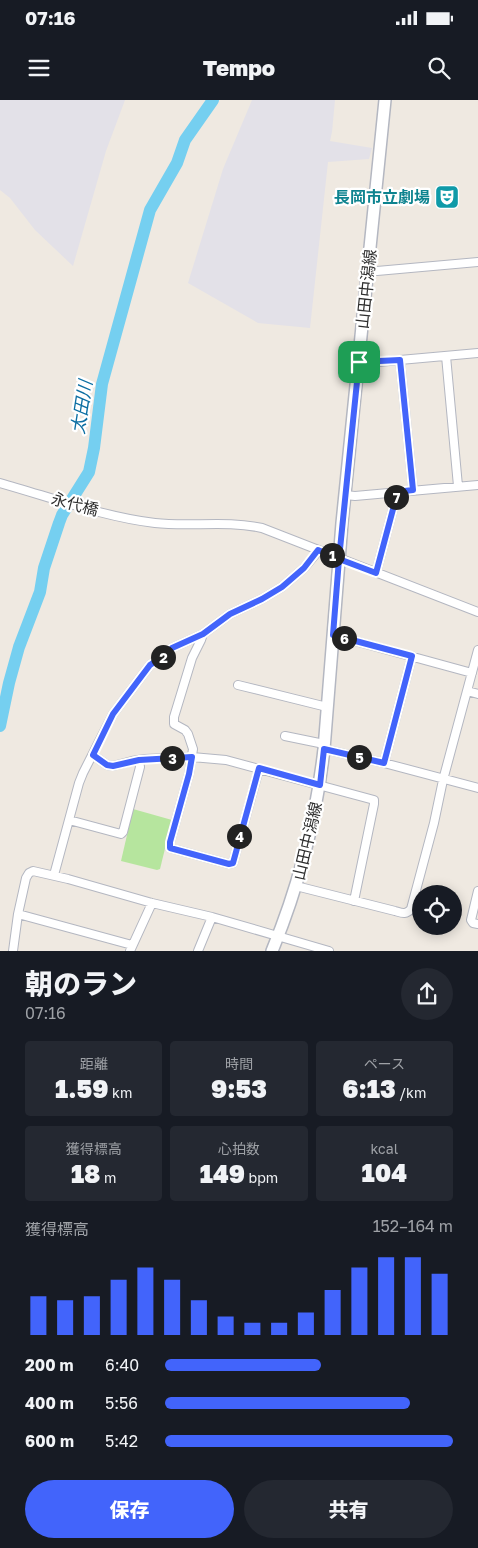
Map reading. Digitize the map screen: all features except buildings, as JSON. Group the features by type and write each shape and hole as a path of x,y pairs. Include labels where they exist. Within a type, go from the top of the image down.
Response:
{"main road":[{"name":"山田中潟線","path":"272,950 296,886 312,826 320,785 345,495 385,100"}],"street":[{"path":"368,271 478,262"},
{"path":"359,362 478,353"},
{"path":"446,356 458,486"},
{"path":"400,360 413,490"},
{"name":"永代橋","path":"0,483 134,520 158,523 246,525 262,528 478,612"},
{"path":"345,495 355,496 478,485"},
{"path":"376,573 396,492"},
{"path":"54,876 78,782 113,714 150,665 172,648 203,634 230,614 282,587 304,568 318,550"},
{"path":"203,634 192,658 174,717 174,724 185,730 193,749 189,774 170,848 229,864 233,863 259,768"},
{"path":"333,635 472,672"},
{"path":"296,886 405,914 411,909 478,650"},
{"path":"384,763 412,656"},
{"path":"238,684 328,707"},
{"path":"467,691 478,694"},
{"path":"285,736 478,788"},
{"path":"93,755 107,765 113,766 139,760 192,757 226,760 374,800 354,901"},
{"path":"68,820 121,834 140,767 139,760"},
{"path":"14,950 18,914 26,878 33,871 212,917 329,950"},
{"path":"478,891 471,920 473,923 478,924"},
{"path":"18,914 131,948 152,903"},
{"path":"198,950 212,917"}],"shaded area":[{"path":"0,100 125,100 106,151 73,266 35,230 10,198 0,190"},
{"path":"252,100 335,100 330,141 372,148 369,159 328,162 310,328 258,323 188,283 223,169"}],"green space":[{"path":"133,809 172,820 160,869 157,870 121,861"}],"waterway":[{"name":"太田川","path":"0,726 19,647 40,592 44,568 59,523 89,472 102,384 150,210 177,163 185,140 213,100"}],"place":[{"name":"長岡市立劇場","path":"447,197"}],"route":[{"path":"359,362 339,559 318,550 304,568 282,587 230,614 203,634 172,648 150,665 113,714 98,742 93,755 107,765 113,766 139,760 192,757 170,848 229,864 233,863 259,768 320,785 324,749 384,763 412,656 333,635 339,559 376,573 396,492 413,490 400,360 359,362"}]}
